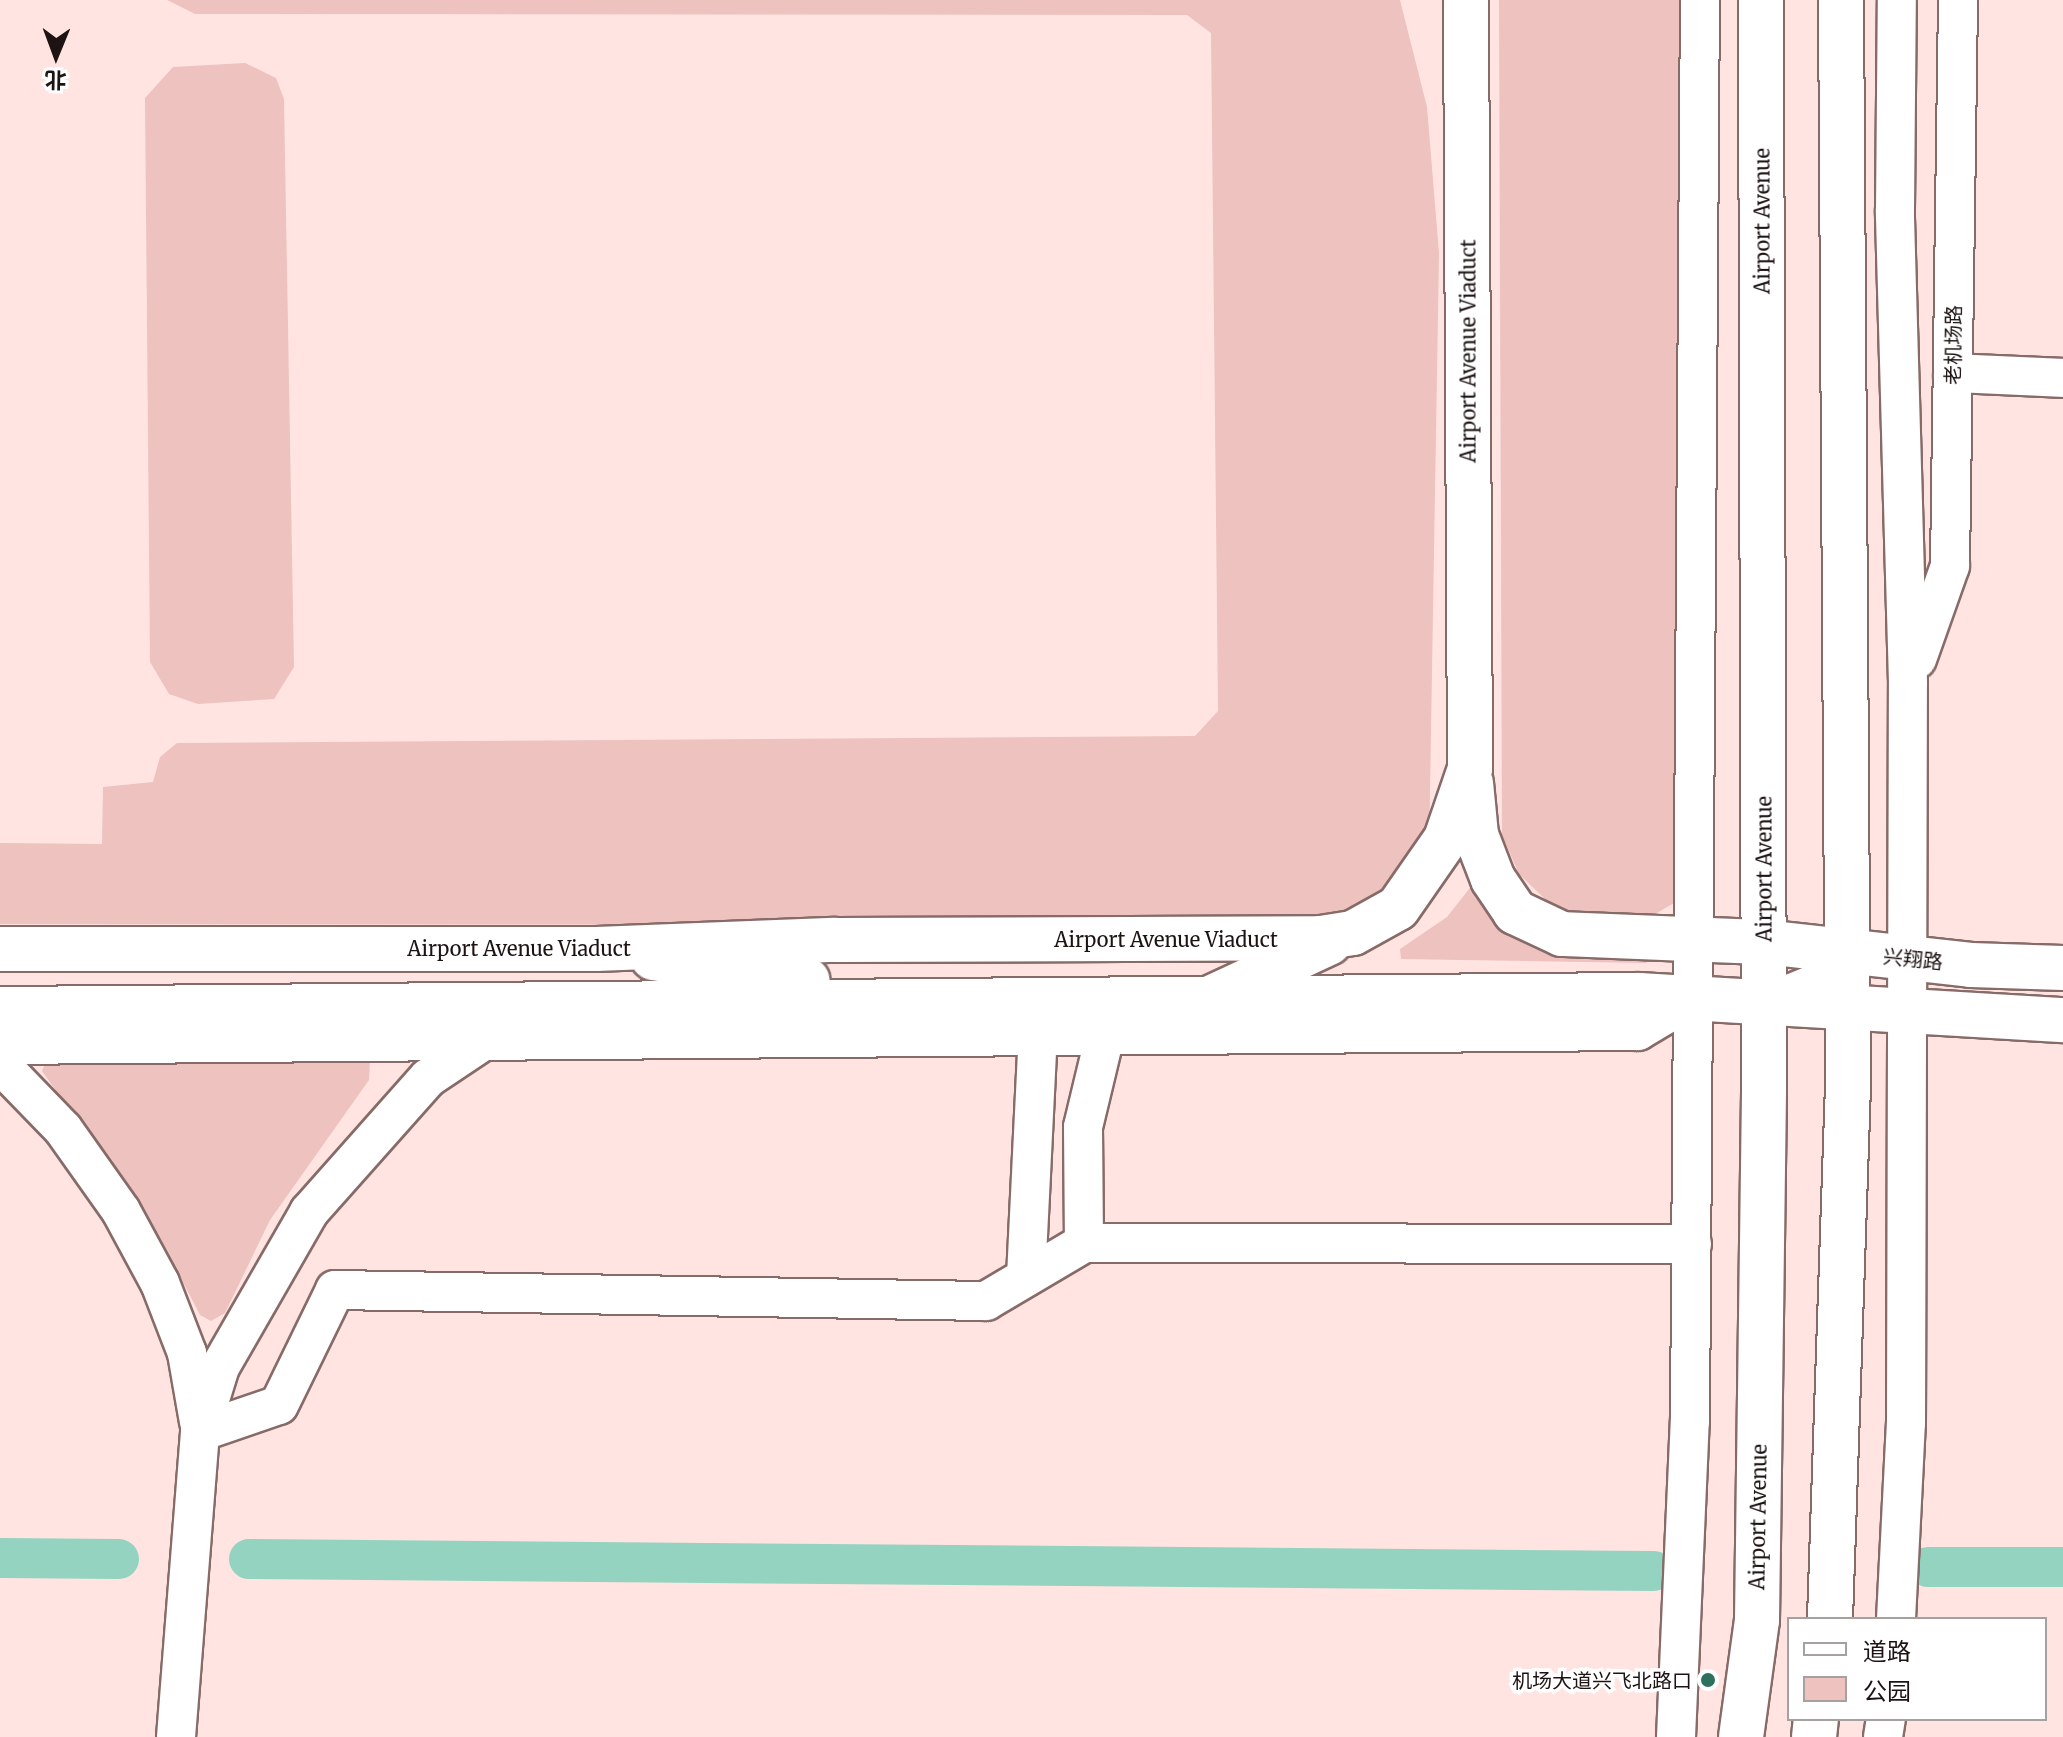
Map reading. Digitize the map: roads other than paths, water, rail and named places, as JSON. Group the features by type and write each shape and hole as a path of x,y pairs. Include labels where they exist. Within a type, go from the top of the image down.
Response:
{"main road":[{"path":"1442,0 1467,137"},
{"name":"Airport Avenue Viaduct","path":"0,949 596,949 1353,933 1414,892 1446,839 1470,769 1466,0"},
{"name":"Airport Avenue","path":"1741,1737 1757,1620 1765,1004 1761,0"},
{"path":"1830,1617 1846,977 1841,0"},
{"name":"兴翔路","path":"1470,769 1476,835 1493,879 1515,912 1562,934 1764,942 1846,977 1904,1013 2063,1020"},
{"path":"1204,1001 1353,933"},
{"path":"596,949 953,1002"},
{"name":"兴翔路","path":"953,1002 1695,997 1765,1004 1905,958 2063,968"},
{"path":"10,1013 617,1003 953,1002"}],"street":[{"path":"1676,1737 1687,1479 1692,1244 1700,0"},
{"path":"1896,1617 1906,1423 1904,1013 1908,683 1895,210 1897,0"},
{"name":"老机场路","path":"1908,683 1950,566 1958,0"},
{"path":"1953,373 2063,378"},
{"path":"0,1045 1106,1031 1638,1031 1695,997"},
{"path":"176,1737 200,1432 220,1367 309,1212 428,1078 486,1039 517,1025 617,1003"},
{"path":"1084,1243 1083,1127 1106,1031"},
{"path":"1026,1277 1038,1033"},
{"path":"0,1064 63,1129 121,1211 160,1283 187,1353 200,1432"},
{"path":"200,1432 279,1405 335,1290 986,1301 1084,1243 1692,1244"}],"waterway":[{"path":"0,1558 119,1559"},
{"path":"249,1559 1654,1571"},
{"path":"1928,1567 2063,1567"}],"place":[{"name":"机场大道兴飞北路口","path":"1708,1680"}]}
